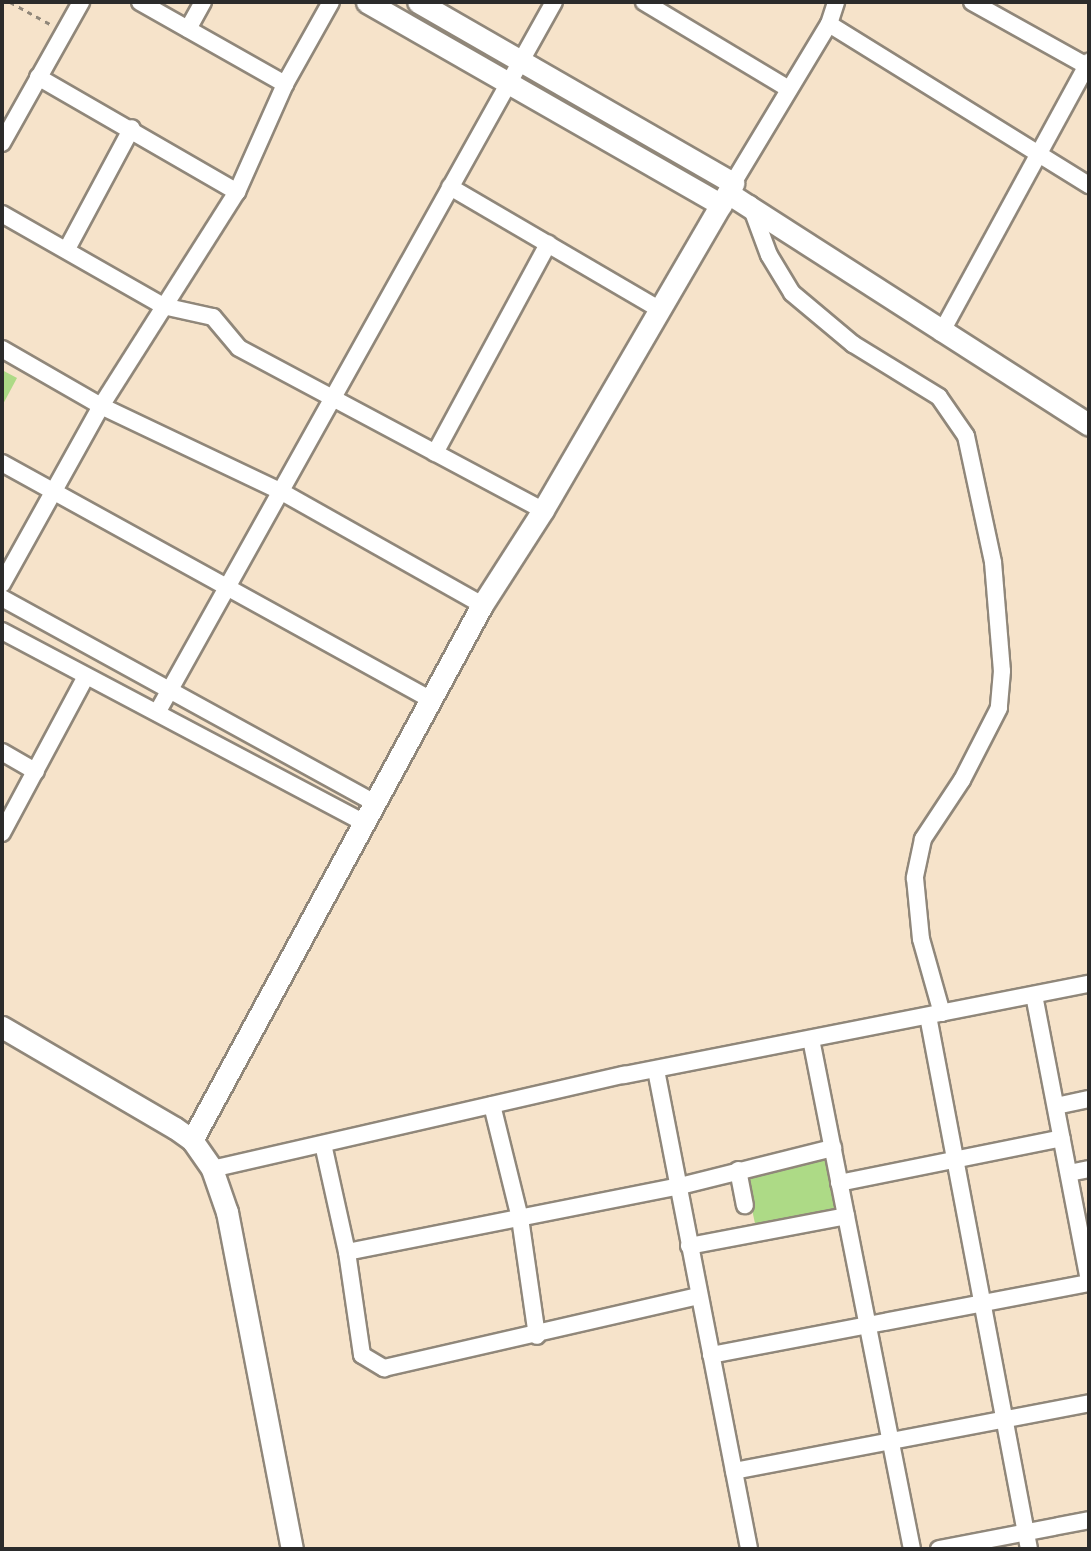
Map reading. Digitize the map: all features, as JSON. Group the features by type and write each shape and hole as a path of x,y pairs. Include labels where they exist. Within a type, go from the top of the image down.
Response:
{"street":[{"path":"2,144 81,2"},
{"path":"140,2 285,84"},
{"path":"188,29 202,2"},
{"path":"2,584 101,406 237,192 285,84 331,2"},
{"path":"367,2 510,82 749,203 941,333 1089,425"},
{"path":"418,2 522,60 727,194"},
{"path":"158,711 554,2"},
{"path":"644,2 789,89"},
{"path":"192,1140 482,604 543,510 657,308 829,24 836,2"},
{"path":"941,333 1088,64 972,2"},
{"path":"829,24 1089,185"},
{"path":"38,77 132,128 237,192"},
{"path":"67,249 132,128"},
{"path":"450,187 657,308"},
{"path":"749,203 769,255 792,293 853,344 939,397 966,436 993,562 1002,671 999,708 962,780 923,839 915,878 921,939 935,1015 955,1160 1029,1549"},
{"path":"2,214 163,306 213,317 239,348 332,400 543,510"},
{"path":"435,453 548,244"},
{"path":"2,349 101,406 279,491 482,604"},
{"path":"2,463 431,699"},
{"path":"2,597 374,803"},
{"path":"2,631 85,678 158,711 364,823"},
{"path":"2,833 85,678"},
{"path":"2,752 36,772"},
{"path":"212,1169 656,1070 1089,984"},
{"path":"711,1355 1089,1281 1034,995"},
{"path":"2,1027 192,1140 212,1169 227,1212 292,1549"},
{"path":"811,1039 912,1549"},
{"path":"656,1070 676,1187 749,1549"},
{"path":"1056,1106 1089,1099"},
{"path":"492,1105 520,1218 537,1336"},
{"path":"839,1183 1062,1138"},
{"path":"323,1143 347,1252 362,1355 375,1365 394,1368 699,1296"},
{"path":"347,1252 676,1187 832,1149"},
{"path":"1069,1173 1089,1169"},
{"path":"738,1170 746,1205"},
{"path":"689,1246 846,1216"},
{"path":"734,1471 1089,1403"},
{"path":"939,1549 1089,1520"}],"path":[{"path":"10,2 64,32"}],"green space":[{"path":"2,370 17,378 2,406"},
{"path":"829,1158 840,1208 755,1226 745,1176"}]}
